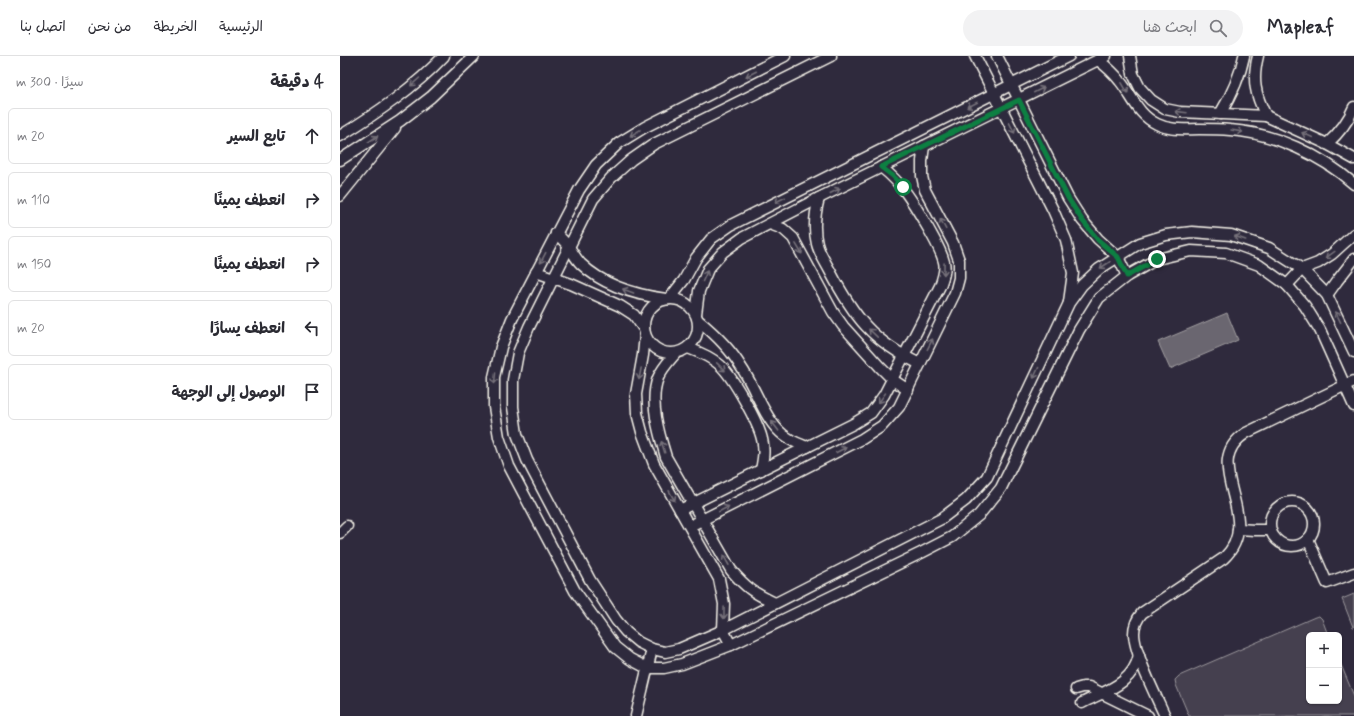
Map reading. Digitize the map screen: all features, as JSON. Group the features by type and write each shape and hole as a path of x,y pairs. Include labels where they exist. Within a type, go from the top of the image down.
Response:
{"street":[{"path":"340,136 377,113 410,87 444,56"},
{"path":"340,160 400,121 431,97 474,56"},
{"path":"785,56 645,127 619,143 596,165 579,190 556,233 512,318 500,347 494,376 494,407 499,437 509,466 575,591 615,647 630,659 647,668 664,668 682,664 731,645 952,537 979,515 1001,488 1079,330 1099,298 1127,276 1157,259 1191,251 1226,253 1259,265 1287,285 1306,306 1350,383 1354,406"},
{"path":"831,56 654,144 631,160 611,178 593,198 528,327 518,353 513,380 513,407 518,434 527,460 590,580 616,620 626,632 638,642 652,649 665,652 679,649 723,630 941,519 966,500 987,477 1069,303 1082,285 1093,274 1140,243 1166,235 1192,232 1231,235 1269,248 1302,269 1327,295 1354,352"},
{"path":"975,56 1053,210 1066,240 1073,273 1069,303"},
{"path":"997,56 1071,204 1098,240 1118,257 1127,276"},
{"path":"731,645 723,630 724,604 719,579 654,464 637,414 636,394 644,355 645,319 649,310 656,303 667,299 684,280 696,258 712,239 731,225 1069,56"},
{"path":"1130,56 1133,74 1140,88 1151,100 1165,109 1180,112 1266,116 1327,144 1354,159"},
{"path":"1220,114 1236,84 1242,68 1244,56"},
{"path":"1258,56 1255,70 1255,86 1259,101 1266,116"},
{"path":"536,272 589,292 620,306 634,315 645,332 650,344 657,350 666,353 676,353 688,348 695,340 698,330 697,317 699,291 708,269 723,252 742,238 819,198 1002,109 1102,58 1121,82 1141,113 1158,125 1178,130 1232,130 1265,136 1297,148 1327,164 1354,184"},
{"path":"1327,144 1350,118 1354,107"},
{"path":"340,196 400,121"},
{"path":"690,526 862,439 882,426 899,407 955,293 960,278 959,260 953,243 925,190 922,176 924,146"},
{"path":"340,168 351,153"},
{"path":"680,510 853,424 871,413 893,380 942,282 944,277 944,263 940,250 911,199 893,176 881,167"},
{"path":"819,198 814,230 817,245 845,299 861,322 871,331 892,349 920,364"},
{"path":"770,224 783,229 793,238 833,312 851,335 893,380 908,390"},
{"path":"556,233 569,247 580,264 595,276 627,291 646,297 677,299 691,307 697,317 729,350 742,368 768,417 778,430 791,441 807,447"},
{"path":"1287,285 1302,269 1318,263 1332,254 1354,234"},
{"path":"1327,295 1354,259"},
{"path":"688,348 705,354 720,364 732,378 757,425 762,440 764,455 761,470"},
{"path":"676,353 665,365 658,379 655,395 656,416 666,457 694,503 731,570 744,585 758,595 775,603"},
{"path":"1165,716 1139,655 1134,639 1134,631 1138,618 1142,613 1224,558 1233,546 1238,529 1238,511 1227,468 1228,457 1232,446 1246,433 1350,383"},
{"path":"1287,502 1302,504 1312,515 1314,522 1313,530 1308,539 1299,545 1284,545 1278,542 1270,530 1269,523 1271,516 1280,505 1287,502"},
{"path":"1238,529 1270,530"},
{"path":"1308,539 1327,584 1354,573"},
{"path":"636,716 652,649"},
{"path":"1082,703 1114,688 1127,678 1136,666 1139,655"},
{"path":"1076,689 1089,687 1148,716"}],"shaded area":[{"path":"1227,313 1238,340 1170,369 1158,342"},
{"path":"1354,594 1354,627 1353,627 1342,599"},
{"path":"1319,616 1322,619 1327,632 1306,632 1306,704 1342,704 1342,667 1354,696 1354,716 1189,716 1176,685 1175,680 1179,676"}],"route":[{"path":"903,187 893,176 881,167 1019,100 1068,198 1082,220 1098,240 1118,257 1127,276 1157,259"}]}
